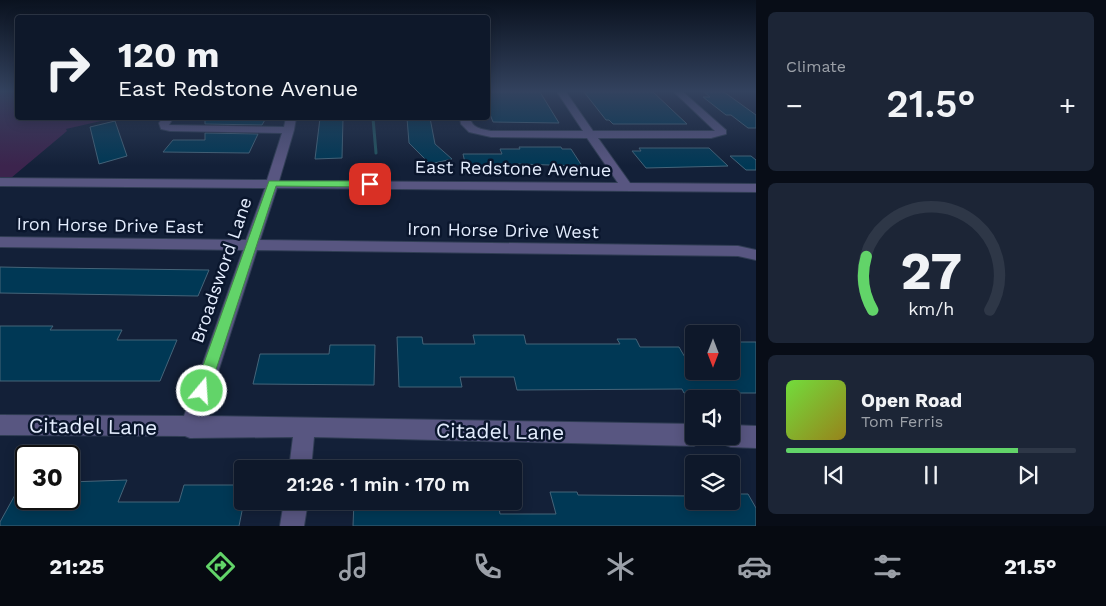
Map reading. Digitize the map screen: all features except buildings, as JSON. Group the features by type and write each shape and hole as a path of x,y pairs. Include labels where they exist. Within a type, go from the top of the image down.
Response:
{"street":[{"path":"578,117 626,186"},
{"path":"465,120 466,124 473,130 491,134 711,135 722,132 705,117"},
{"path":"166,120 164,123 165,127 170,128 288,130"},
{"name":"Broadsword Lane","path":"190,428 272,183 290,120"},
{"name":"East Redstone Avenue","path":"0,182 756,188"},
{"name":"Iron Horse Drive East","path":"0,242 250,246"},
{"name":"Iron Horse Drive West","path":"250,246 738,252 756,255"},
{"name":"Citadel Lane","path":"0,424 190,428 306,427 685,435"},
{"path":"301,460 306,427"},
{"path":"740,436 756,437"},
{"path":"292,526 295,510"}],"shaded area":[{"path":"0,117 15,117 15,120 105,120 66,129 67,131 11,178 0,178"}],"waterway":[{"path":"373,120 376,153"}],"route":[{"path":"202,391 272,183 370,184"}]}
